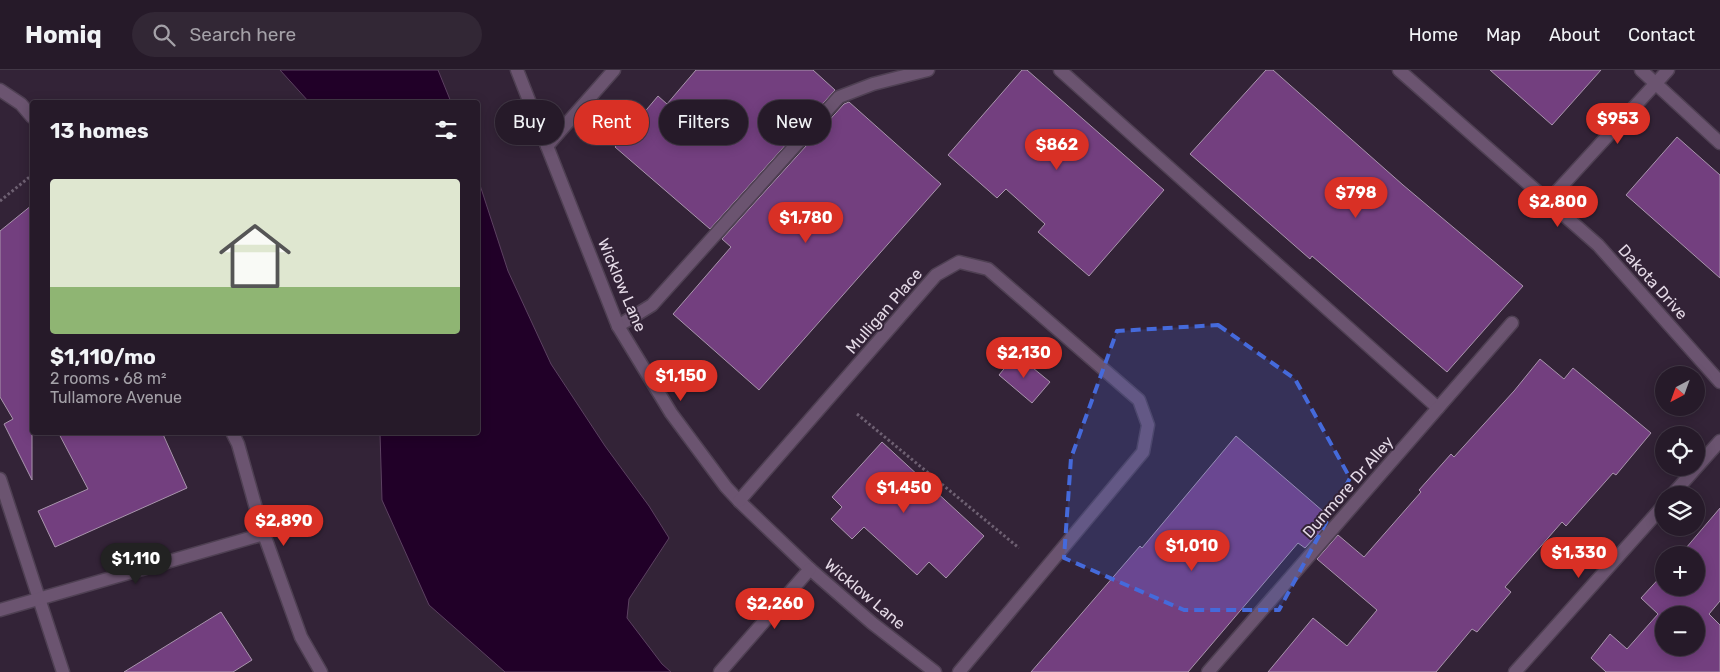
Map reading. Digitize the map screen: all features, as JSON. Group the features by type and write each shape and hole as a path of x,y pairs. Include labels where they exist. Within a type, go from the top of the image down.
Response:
{"street":[{"name":"Wicklow Lane","path":"517,70 618,326 671,413 726,487 739,501 810,569 872,623 935,672"},
{"path":"547,146 614,70"},
{"path":"618,326 652,305 839,97 873,84 928,70"},
{"path":"1060,70 1438,408"},
{"name":"Dakota Drive","path":"1398,70 1598,245 1720,382"},
{"path":"1641,70 1720,143"},
{"path":"1548,201 1668,70"},
{"path":"0,90 21,104 30,115"},
{"name":"Mulligan Place","path":"739,501 936,275 960,262 988,269 1139,400 1148,425 1143,452 959,672"},
{"name":"Dunmore Dr Alley","path":"1208,672 1512,323"},
{"path":"234,435 238,444 264,534 301,637 321,672"},
{"path":"1680,486 1720,441"},
{"path":"0,479 63,672"},
{"path":"1515,672 1655,514"},
{"path":"0,610 264,534"},
{"path":"720,672 810,569"}],"path":[{"path":"0,201 30,177"},
{"path":"857,414 1019,548"}],"highlighted area":[{"path":"1218,325 1295,379 1350,478 1279,610 1184,610 1064,558 1071,458 1117,331"}],"shaded area":[{"path":"280,70 438,70 450,100 307,100"},
{"path":"480,185 508,271 551,364 669,538 629,599 627,618 662,664 671,672 505,672 429,605 382,500 380,435 480,435"}],"building":[{"path":"696,70 813,70 835,90 826,100 758,100 758,145 786,145 710,229 615,147 617,145 649,145 649,107 658,96 662,100 659,100 659,145 748,145 748,100 670,100"},
{"path":"1022,70 1027,70 1164,190 1089,276 1038,232 1045,224 1006,189 997,198 948,155"},
{"path":"1266,70 1273,70 1403,185 1523,286 1447,372 1312,256 1310,259 1190,154"},
{"path":"1490,70 1601,70 1552,125"},
{"path":"849,102 941,184 759,390 673,314 731,247 722,239 807,145 831,145 831,118 844,104"},
{"path":"1677,137 1720,175 1720,278 1626,195"},
{"path":"30,207 30,435 32,435 32,480 4,424 13,419 0,397 0,231"},
{"path":"1016,354 1050,382 1032,403 999,375"},
{"path":"1540,359 1564,379 1573,368 1651,433 1616,475 1613,473 1566,526 1562,522 1505,587 1511,592 1477,632 1472,629 1436,672 1268,672 1313,618 1347,646 1377,610 1317,559 1338,535 1364,557 1421,492 1419,490 1451,454 1454,457 1514,391"},
{"path":"60,435 163,435 187,488 55,547 38,511 88,489"},
{"path":"1236,436 1324,512 1318,519 1326,525 1305,548 1298,543 1188,672 1031,672 1140,546 1142,548"},
{"path":"882,442 984,536 946,578 929,562 917,575 864,527 852,539 831,519 842,507 832,497"},
{"path":"1720,508 1720,601 1709,614 1720,625 1720,672 1606,672 1591,658 1610,634 1627,649 1655,617 1655,656 1705,656 1705,606 1655,606 1655,611 1641,598 1655,583 1655,596 1705,596 1705,546 1688,546 1696,536 1705,536 1705,526"},
{"path":"221,612 252,660 233,672 124,672"}]}
